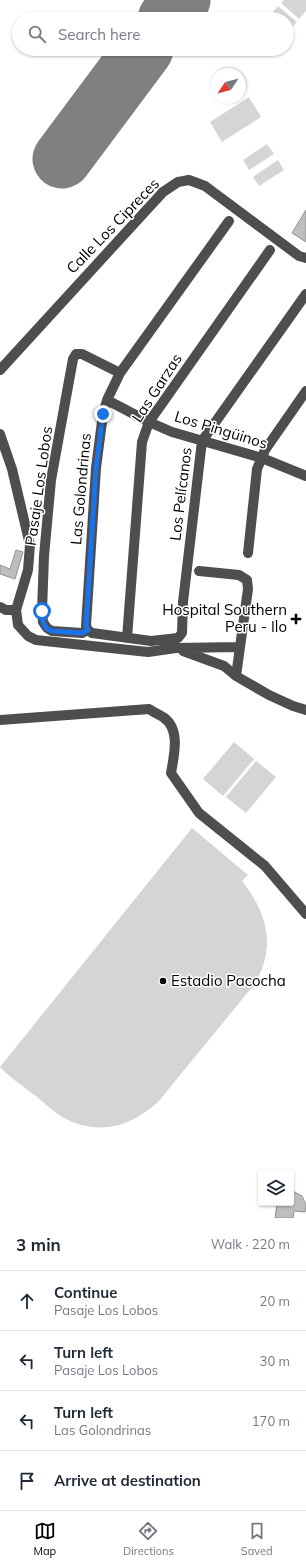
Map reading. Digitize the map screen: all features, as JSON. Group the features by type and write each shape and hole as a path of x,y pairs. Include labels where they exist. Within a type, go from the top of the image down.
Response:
{"street":[{"name":"Calle Los Cipreces","path":"0,370 137,219 163,192 178,182 190,180 205,186 299,256 306,258"},
{"name":"Las Golondrinas","path":"88,630 86,626 96,468 106,400 120,373 229,221"},
{"name":"Las Garzas","path":"127,638 140,454 142,442 149,422 270,250"},
{"name":"Los Pelícanos","path":"88,630 92,633 151,641 178,638 182,633 183,602 202,441 306,294"},
{"name":"Pasaje Los Lobos","path":"88,630 82,633 52,631 46,628 43,622 44,556 51,480 76,354 82,354 120,373"},
{"path":"248,553 257,470 262,458 306,391"},
{"name":"Los Pingüinos","path":"106,400 172,432 262,458 306,476"},
{"path":"0,434 12,469 30,546 28,570 16,610 18,625 28,636 36,640 148,652 176,648 239,647"},
{"path":"199,571 239,575 246,580 248,589 236,676"},
{"path":"0,607 6,610 16,610"},
{"path":"176,648 224,666 236,676 270,695 293,706 306,710"},
{"path":"0,720 149,709 164,717 173,730 174,736 175,748 171,773 199,813 265,866 306,914"}],"shaded area":[{"path":"284,0 306,0 306,11 299,19 294,15 294,12 291,12 281,3"},
{"path":"278,6 285,12 273,12"},
{"path":"249,97 261,117 222,142 210,122 238,104 246,104 246,99"},
{"path":"267,144 274,154 249,170 243,160"},
{"path":"278,160 284,170 259,186 253,177"},
{"path":"234,742 254,759 223,796 203,779"},
{"path":"256,761 276,777 246,813 226,797"},
{"name":"Estadio Pacocha","path":"192,828 248,875 242,881 258,906 266,932 267,945 265,959 260,972 253,986 158,1102 147,1111 136,1118 113,1126 88,1126 75,1123 58,1115 11,1078 0,1067"}],"building":[{"path":"306,210 306,242 292,233"},
{"path":"16,550 23,552 15,579 0,574 0,565 10,569"},
{"path":"294,1192 302,1196 306,1205 305,1212 294,1211 293,1218 275,1218 277,1206 294,1206"}],"runway":[{"path":"172,12 181,0"},
{"path":"62,159 139,56"}],"place":[{"name":"Hospital Southern Peru - Ilo","path":"296,619"},
{"name":"Estadio Pacocha","path":"163,981"}],"route":[{"path":"42,611 43,622 46,628 52,631 82,633 88,630 86,626 96,468 103,414"}]}
